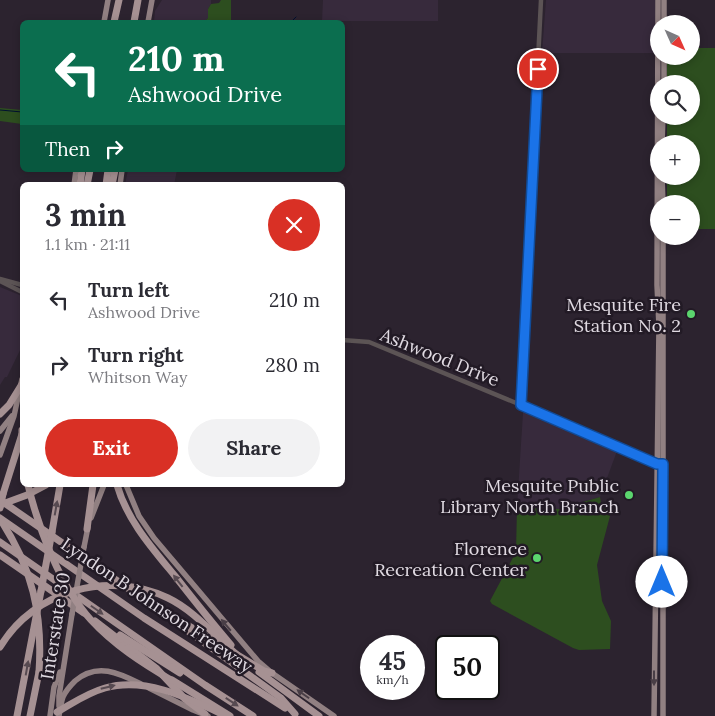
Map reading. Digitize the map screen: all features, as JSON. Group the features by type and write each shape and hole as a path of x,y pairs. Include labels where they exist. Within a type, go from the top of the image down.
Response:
{"highway":[{"path":"114,20 118,0"},
{"path":"134,20 138,0"},
{"path":"0,414 9,405 20,387"},
{"path":"0,509 20,438"},
{"path":"29,487 42,528 59,570 72,594 92,620 135,658 230,716"},
{"path":"0,505 27,496 43,487"},
{"path":"17,716 60,487"},
{"path":"87,529 92,487"},
{"path":"118,487 128,512 144,537 243,659"},
{"path":"2,497 281,698 296,715"},
{"path":"0,518 24,563 38,611 40,652 38,677 30,716"},
{"name":"Lyndon B Johnson Freeway","path":"0,518 144,618 296,715"},
{"name":"Lyndon B Johnson Freeway","path":"0,542 253,716"},
{"path":"0,555 95,621 156,668 185,699 207,715"},
{"path":"0,647 6,637 35,609 68,592 87,587 125,586 153,592 183,607 250,665 319,716"},
{"path":"154,606 164,610 264,671 272,673"},
{"path":"95,621 189,678 205,684"},
{"path":"52,716 92,692 106,687 127,685 145,686 173,693 226,716"}],"main road":[{"path":"104,20 108,0"},
{"path":"148,20 152,0"},
{"path":"658,0 662,75"},
{"path":"664,0 664,15"},
{"path":"660,125 657,285 663,716"},
{"path":"661,125 661,135"},
{"path":"654,716 663,245"},
{"path":"0,455 17,407 20,390"},
{"path":"0,431 10,420 17,407"},
{"name":"Interstate 30","path":"59,716 59,696 87,529 103,487"},
{"name":"Lyndon B Johnson Freeway","path":"127,487 139,516 154,538 258,661 272,673 334,716"},
{"path":"52,716 54,687 64,663"},
{"path":"59,716 68,688 81,676 98,670 117,672 184,706 207,715"}],"street":[{"path":"521,405 541,0"},
{"path":"0,280 20,285"},
{"path":"0,280 20,291"},
{"name":"Ashwood Drive","path":"345,340 369,342 660,464"}],"shaded area":[{"path":"162,0 211,0 206,20 154,20 155,11"},
{"path":"323,0 438,0 438,21 322,20"},
{"path":"546,0 655,0 655,15 650,15 650,53 542,53"},
{"path":"128,172 177,172 175,182 126,182"},
{"path":"0,287 20,295 20,350 7,377 5,377 0,385"},
{"path":"525,411 617,451 600,497 559,509 517,507 523,413"}],"green space":[{"path":"221,0 231,0 231,20 206,20 211,4 219,3"},
{"path":"700,48 715,48 715,229 700,229 700,195 667,195 667,185 700,185 700,135 667,135 667,125 700,125 700,75 667,75 667,65 700,65"},
{"path":"0,108 20,110 20,124 0,121"},
{"path":"600,497 601,503 610,516 597,565 602,601 611,621 610,649 579,650 492,604 490,601 516,552 517,507 559,509"}],"waterway":[{"path":"293,20 296,17"},
{"path":"0,110 20,112"}],"place":[{"name":"Mesquite Fire Station No. 2","path":"691,314"},
{"name":"Mesquite Public Library North Branch","path":"629,495"},
{"name":"Florence Recreation Center","path":"537,558"}],"route":[{"path":"538,69 521,405 657,464 663,464 662,582"}]}
